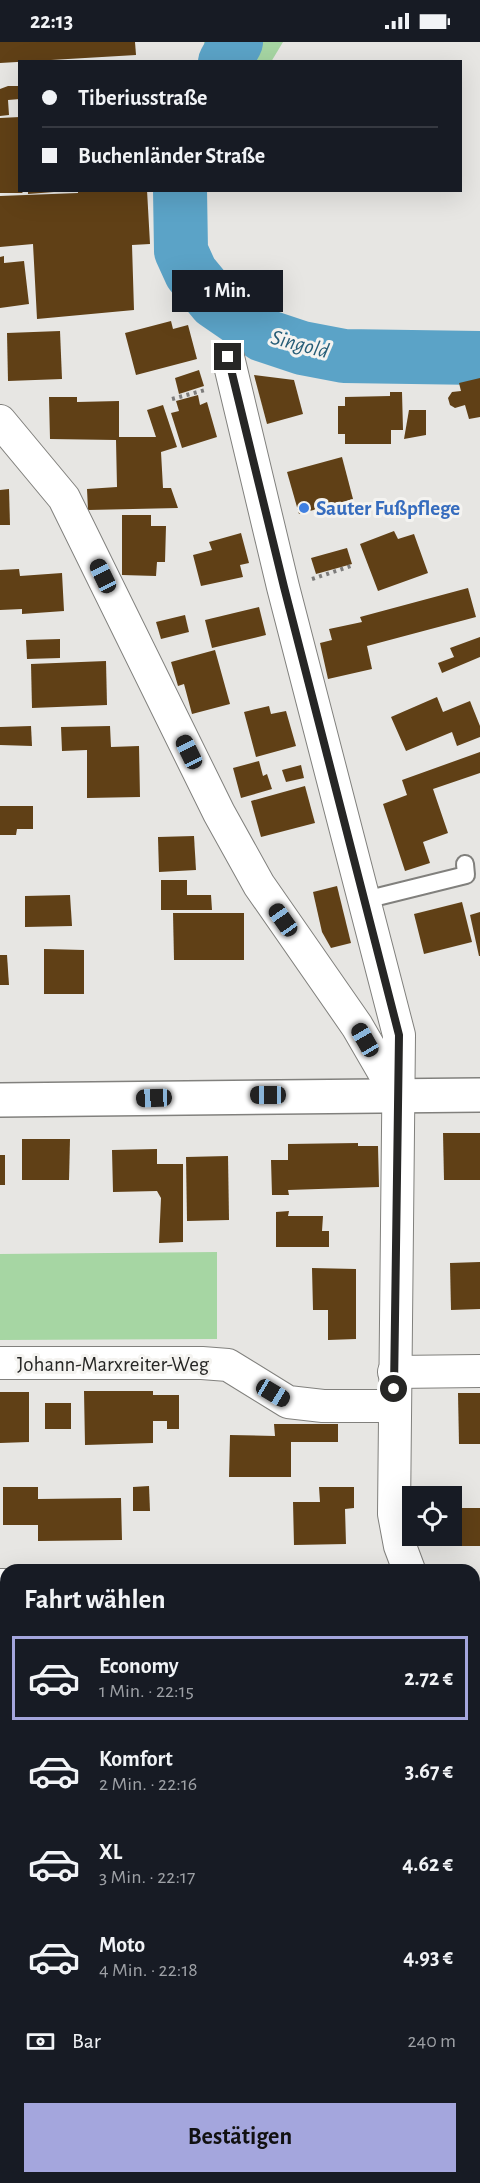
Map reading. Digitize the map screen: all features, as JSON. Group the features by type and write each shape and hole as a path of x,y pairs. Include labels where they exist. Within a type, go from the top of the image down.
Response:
{"street":[{"path":"228,357 284,587 399,1035 394,1514 405,1564"},
{"path":"0,421 64,498 224,823 259,885 357,1026 397,1095"},
{"path":"0,1100 480,1095"},
{"name":"Johann-Marxreiter-Weg","path":"0,1363 202,1362 228,1365 288,1402 322,1406 394,1406"},
{"path":"394,1372 480,1371"}],"lane":[{"path":"365,900 466,875 465,864"}],"path":[{"path":"172,399 215,387"},
{"path":"284,587 351,567"}],"green space":[{"path":"204,42 283,42 272,60 208,60"},
{"path":"217,1252 217,1339 0,1340 0,1254"}],"building":[{"path":"0,42 135,42 136,55 18,60 18,62 0,63"},
{"path":"18,86 18,99 8,100 9,115 0,116 0,89"},
{"path":"18,117 18,192 23,193 0,193 0,118"},
{"path":"28,192 54,192 28,194"},
{"path":"147,192 150,244 132,245 134,310 37,319 33,244 0,247 0,196"},
{"path":"4,256 4,263 24,261 29,304 0,308 0,257"},
{"path":"171,321 173,329 188,325 197,359 136,375 125,333"},
{"path":"60,331 62,379 8,381 7,333"},
{"path":"199,370 204,386 179,394 175,378"},
{"path":"254,375 294,380 303,414 267,424"},
{"path":"480,378 480,417 469,419 465,405 455,408 450,405 448,398 452,392 461,391 459,383"},
{"path":"390,392 402,392 403,430 391,430 391,444 345,444 345,434 338,434 338,406 345,406 345,397 390,396"},
{"path":"198,395 200,405 207,402 217,437 182,448 171,413 179,411 176,401"},
{"path":"49,397 77,397 77,402 119,401 119,437 156,437 147,410 163,405 177,447 161,452 163,488 171,488 178,508 88,510 87,489 117,487 116,440 50,439"},
{"path":"409,410 426,410 426,435 404,439"},
{"path":"342,457 353,499 299,514 287,472"},
{"path":"9,489 10,525 0,525 0,490"},
{"path":"122,515 151,515 151,526 166,526 165,562 157,562 156,576 122,575"},
{"path":"394,531 398,539 414,534 428,573 378,591 360,544"},
{"path":"241,533 249,563 240,565 243,577 201,586 193,555 212,550 209,542"},
{"path":"347,548 352,564 316,574 311,558"},
{"path":"19,569 20,576 62,573 64,611 22,614 22,609 0,610 0,570"},
{"path":"468,588 476,617 367,646 372,669 328,679 320,643 332,640 329,629 362,622 360,617"},
{"path":"259,607 266,635 212,648 205,620"},
{"path":"185,615 189,632 161,639 156,622"},
{"path":"480,637 480,657 442,673 438,663 454,657 450,648"},
{"path":"60,639 60,658 27,659 26,640"},
{"path":"215,650 230,704 192,714 184,684 178,686 171,662"},
{"path":"106,661 107,705 32,708 31,664"},
{"path":"437,697 443,712 470,701 480,726 480,737 457,746 452,732 406,751 391,717"},
{"path":"269,706 271,714 286,711 296,746 256,757 244,712"},
{"path":"31,726 32,746 0,745 0,727"},
{"path":"110,726 111,747 139,746 140,797 87,798 87,750 62,751 61,727"},
{"path":"480,752 480,773 433,789 448,833 423,842 430,863 405,871 383,804 407,795 402,780"},
{"path":"259,761 263,776 267,774 272,789 241,798 233,768"},
{"path":"301,765 304,778 286,782 282,770"},
{"path":"305,786 315,823 261,837 251,801"},
{"path":"0,806 33,806 33,829 17,829 16,835 0,835"},
{"path":"194,836 196,870 159,872 158,837"},
{"path":"161,880 187,880 187,895 211,895 212,910 161,910"},
{"path":"337,886 351,943 331,948 322,932 313,892"},
{"path":"70,895 72,926 25,927 25,896"},
{"path":"462,902 472,942 424,954 414,914"},
{"path":"480,912 480,956 479,956 470,915"},
{"path":"173,913 244,913 244,960 174,960"},
{"path":"44,949 84,950 84,994 44,994"},
{"path":"0,955 7,955 9,985 0,985"},
{"path":"443,1133 480,1133 480,1180 444,1180"},
{"path":"22,1139 70,1139 69,1180 22,1180"},
{"path":"358,1143 358,1146 378,1146 379,1187 288,1190 289,1195 272,1195 271,1160 288,1160 288,1144"},
{"path":"157,1149 157,1164 183,1164 183,1242 159,1243 161,1198 157,1191 113,1192 112,1150"},
{"path":"0,1155 5,1155 5,1185 0,1185"},
{"path":"228,1156 229,1220 187,1221 186,1157"},
{"path":"289,1211 288,1216 323,1216 322,1231 329,1231 329,1247 276,1247 276,1212"},
{"path":"480,1262 480,1309 451,1310 450,1263"},
{"path":"312,1268 356,1269 356,1339 328,1340 328,1310 313,1310"},
{"path":"84,1391 153,1391 153,1395 179,1395 179,1429 167,1429 167,1421 153,1421 153,1443 85,1445"},
{"path":"0,1392 29,1392 29,1442 0,1443"},
{"path":"458,1393 480,1393 480,1444 459,1444"},
{"path":"45,1403 71,1403 71,1429 45,1429"},
{"path":"274,1424 338,1424 338,1442 291,1442 291,1477 229,1477 230,1435 275,1436"},
{"path":"149,1486 150,1511 133,1511 133,1487"},
{"path":"3,1487 38,1487 38,1499 121,1498 122,1540 38,1541 38,1525 3,1525"},
{"path":"319,1487 354,1487 354,1508 345,1509 346,1544 294,1545 293,1502 320,1502"},
{"path":"462,1508 480,1508 480,1546 462,1546"}],"waterway":[{"name":"Singold","path":"226,60 236,42"},
{"name":"Singold","path":"180,192 181,251 191,273 215,302 263,335 302,348 344,356 480,358"}],"place":[{"name":"Sauter Fußpflege","path":"304,508"}],"route":[{"path":"228,357 284,587 399,1035 394,1389"}]}
